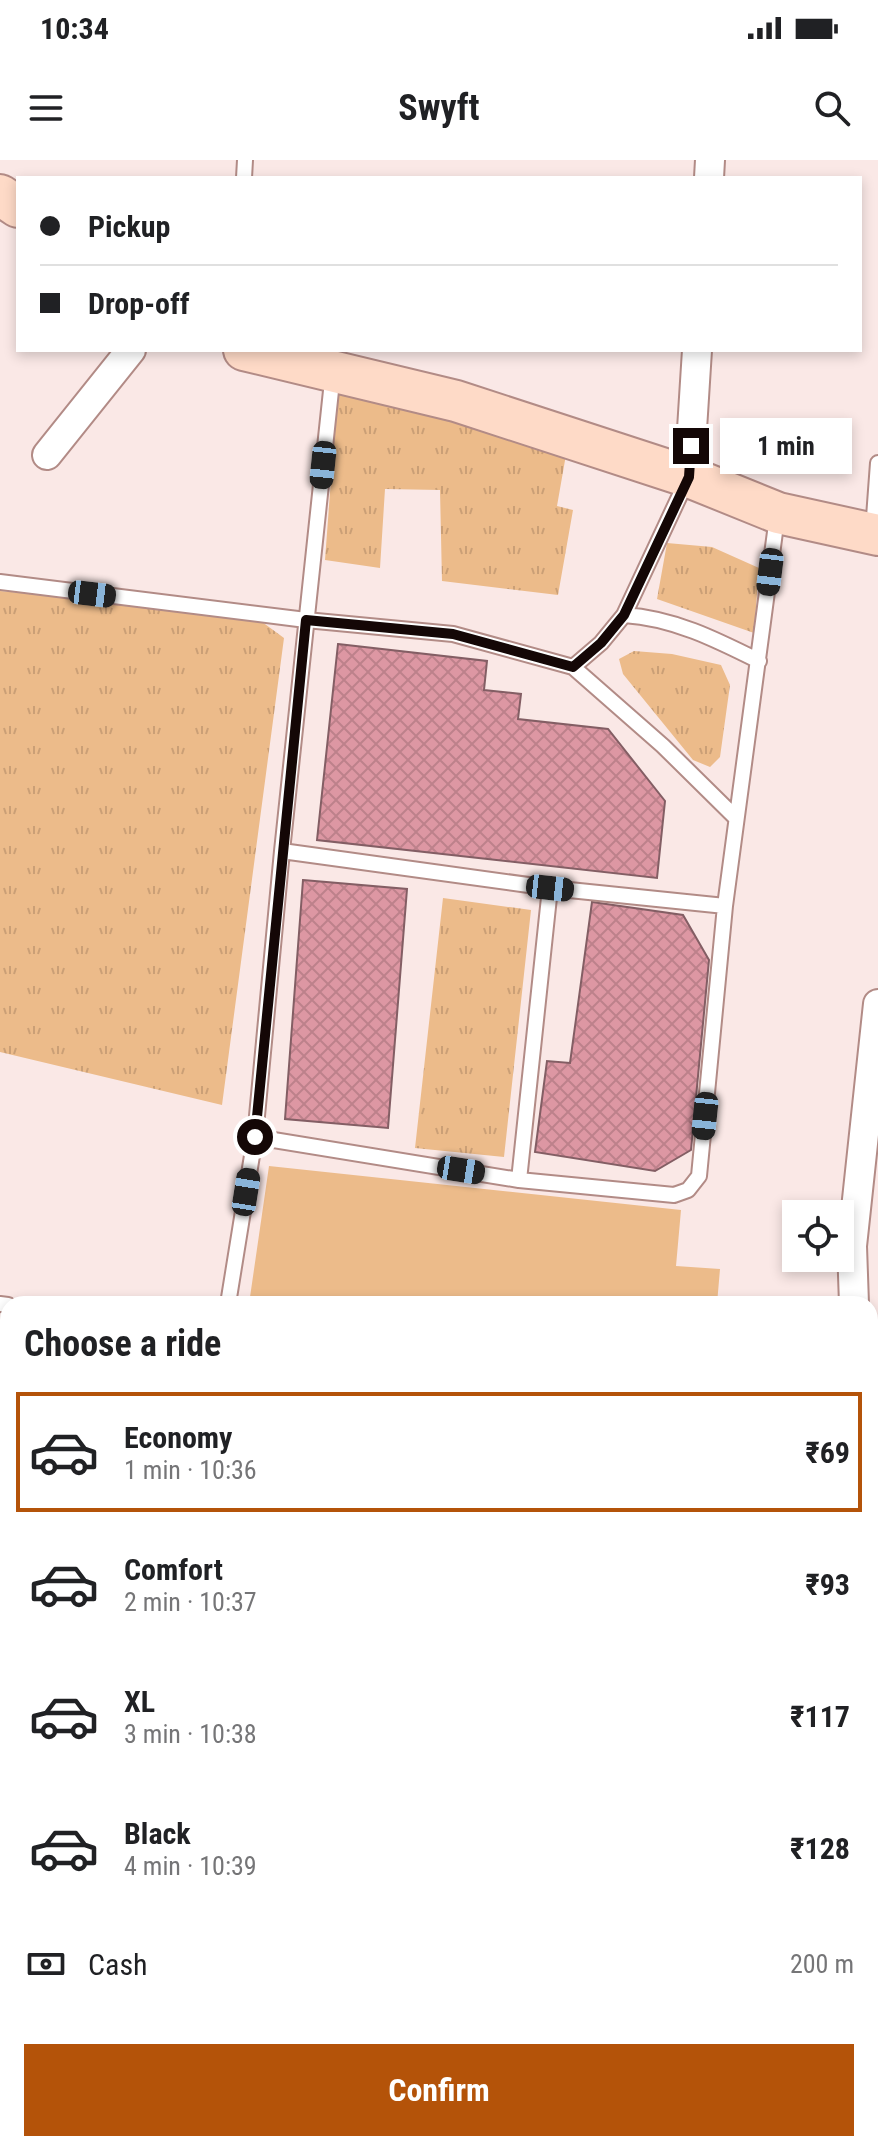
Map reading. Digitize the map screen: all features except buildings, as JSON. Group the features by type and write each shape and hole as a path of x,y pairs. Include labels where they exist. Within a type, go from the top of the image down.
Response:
{"main road":[{"path":"252,352 456,401 689,477 778,513 876,534"}],"street":[{"path":"47,455 129,352"},
{"path":"689,477 697,352"},
{"path":"854,1296 852,1246 878,1004"}],"lane":[{"path":"229,1296 255,1137 333,372"},
{"path":"876,534 878,463"},
{"path":"573,667 601,643 624,615 689,477"},
{"path":"255,1137 519,1180 674,1195 688,1190 699,1176 725,906 778,513"},
{"path":"0,582 306,620 453,634 573,667 663,746 736,818"},
{"path":"624,615 648,616 702,633 759,661"},
{"path":"282,851 550,888 725,906"},
{"path":"519,1180 550,888"}],"green space":[{"path":"338,385 567,449 557,506 573,510 558,595 442,581 440,490 385,489 380,568 325,560"},
{"path":"667,543 712,547 759,568 754,633 657,599"},
{"path":"0,591 250,613 284,638 222,1105 0,1052"},
{"path":"634,651 672,654 721,665 730,685 720,757 710,767 693,760 623,674 619,659"},
{"path":"443,898 531,910 504,1157 415,1148"},
{"path":"269,1166 681,1210 676,1266 720,1269 718,1296 250,1296"}],"route":[{"path":"255,1137 306,620 453,634 573,667 601,643 624,615 689,477 691,446"}]}
